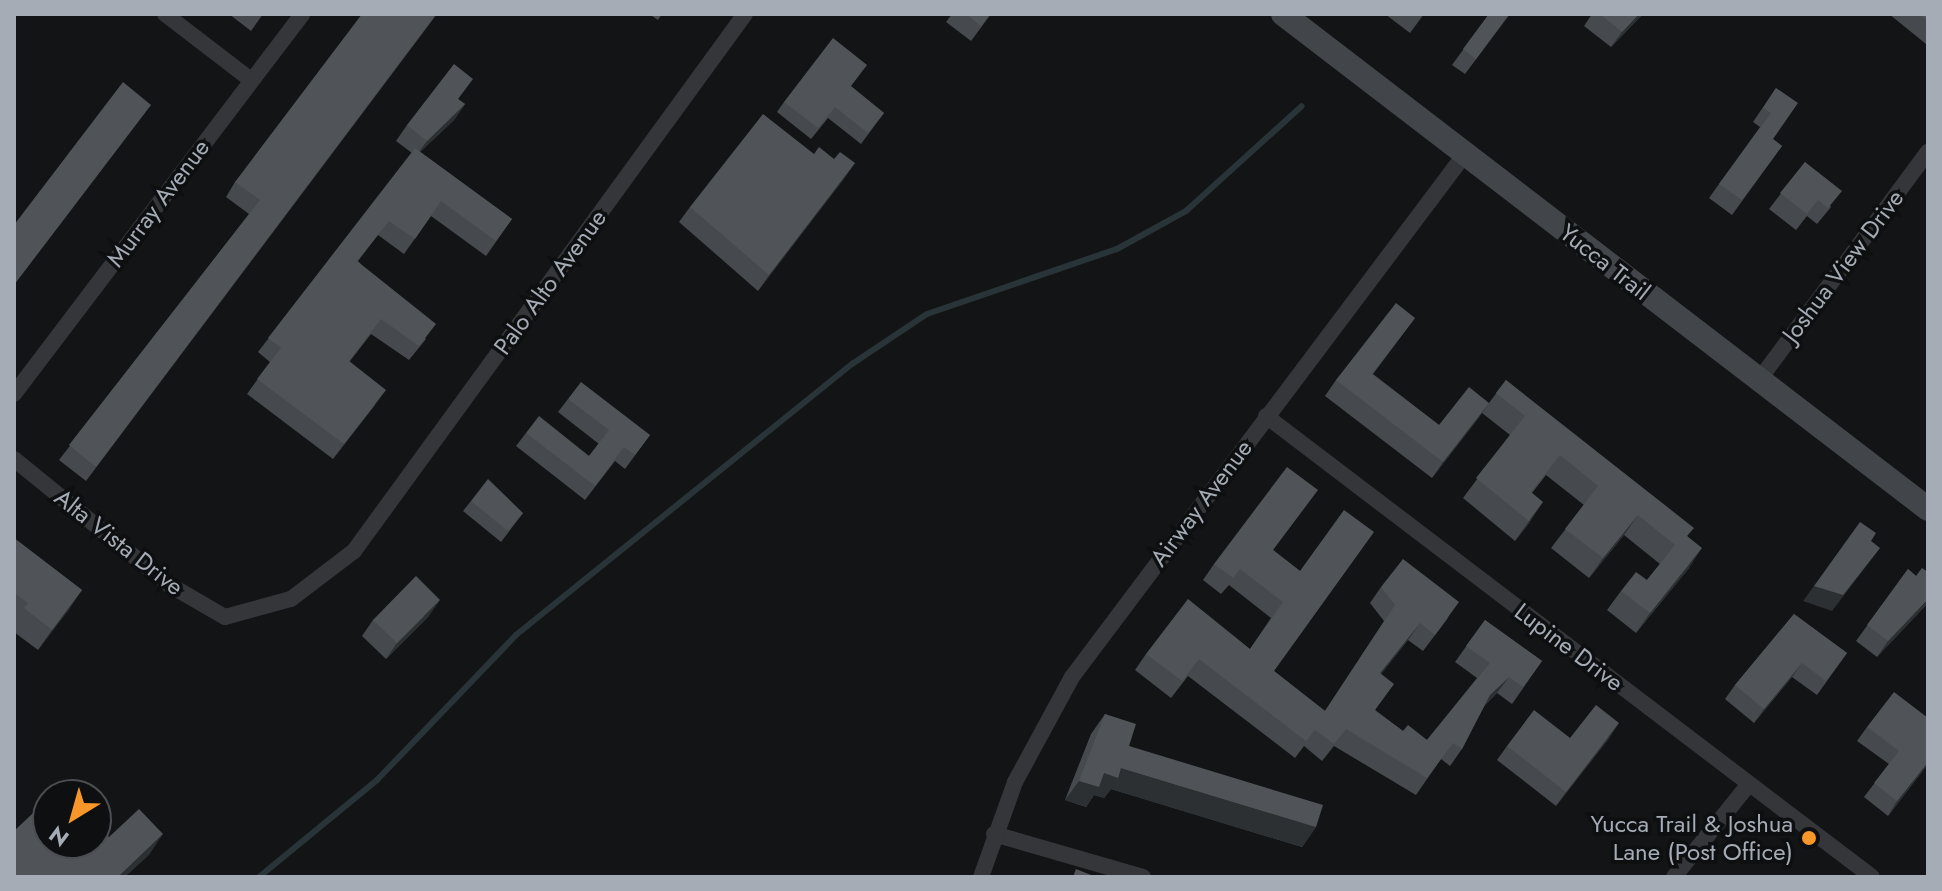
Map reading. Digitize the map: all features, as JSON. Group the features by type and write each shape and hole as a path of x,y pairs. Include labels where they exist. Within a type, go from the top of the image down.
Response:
{"main road":[{"name":"Yucca Trail","path":"1283,14 1928,509"}],"street":[{"path":"165,14 251,80"},
{"name":"Murray Avenue","path":"14,394 302,14"},
{"name":"Palo Alto Avenue","path":"354,551 745,14"},
{"name":"Joshua View Drive","path":"1759,380 1928,152"},
{"name":"Airway Avenue","path":"981,877 994,834 1072,677 1465,154"},
{"name":"Lupine Drive","path":"1266,416 1872,877"},
{"name":"Alta Vista Drive","path":"14,459 168,584 225,617 291,599 354,551"},
{"path":"1674,877 1749,784"},
{"path":"994,834 1143,877"}],"building":[{"path":"362,14 436,14 96,467 69,445 260,200 235,182"},
{"path":"966,14 990,14 981,26"},
{"path":"1489,14 1509,14 1476,59 1463,49"},
{"path":"1600,14 1639,14 1622,32"},
{"path":"833,38 867,65 851,86 884,113 868,133 835,107 818,128 784,102"},
{"path":"454,64 473,79 458,99 465,104 427,141 407,125"},
{"path":"123,82 151,105 14,285 14,225"},
{"path":"1776,88 1798,103 1773,139 1782,146 1742,200 1719,184 1771,113 1763,108"},
{"path":"763,114 814,154 819,147 834,159 840,152 855,163 769,275 690,207"},
{"path":"415,148 512,219 496,241 441,201 415,239 389,221 357,261 436,324 419,346 381,319 349,361 386,390 344,444 257,379 281,348 268,338"},
{"path":"1805,162 1842,191 1828,208 1818,200 1807,214 1780,193"},
{"path":"1396,303 1415,318 1372,374 1439,425 1469,387 1489,403 1443,462 1336,380"},
{"path":"1506,380 1694,528 1687,536 1702,548 1650,613 1621,591 1636,572 1647,580 1675,545 1638,515 1603,558 1565,529 1598,486 1560,455 1531,492 1543,502 1529,521 1476,478 1525,416 1496,393"},
{"path":"581,382 650,435 635,455 624,447 595,486 526,433 539,416 589,456 609,430 568,399"},
{"path":"1287,467 1318,490 1273,550 1300,571 1344,510 1374,532 1274,671 1325,711 1395,605 1381,587 1403,559 1459,602 1435,635 1420,623 1380,673 1394,684 1375,710 1403,731 1408,725 1427,740 1490,663 1466,646 1485,620 1542,661 1523,687 1509,677 1490,695 1462,749 1453,743 1427,778 1346,729 1334,744 1315,730 1306,741 1199,659 1182,681 1146,654 1188,599 1250,649 1283,602 1240,569 1233,578 1214,564"},
{"path":"488,479 523,513 508,531 471,501"},
{"path":"1860,522 1876,533 1871,541 1880,548 1843,595 1814,586"},
{"path":"14,538 82,590 52,630 24,608 28,603 14,593"},
{"path":"1922,568 1928,572 1928,599 1888,641 1867,625 1908,569 1916,576"},
{"path":"416,576 440,600 397,643 373,620"},
{"path":"1794,614 1847,653 1826,681 1802,663 1764,709 1735,685"},
{"path":"1894,692 1928,718 1928,762 1897,801 1874,783 1899,751 1867,727"},
{"path":"1596,705 1619,723 1566,792 1507,746 1534,710 1570,738"},
{"path":"1105,714 1136,724 1129,746 1323,805 1316,827 1121,768 1118,778 1104,773 1099,787 1079,781"},
{"path":"139,809 163,834 118,877 14,877 14,831 32,814 32,859 112,859 112,834"},
{"path":"1076,869 1096,877 1073,877"}],"waterway":[{"path":"259,877 377,780 516,635 852,364 927,314 1117,249 1186,211 1302,106"}],"place":[{"name":"Yucca Trail & Joshua Lane (Post Office)","path":"1809,838"}]}
